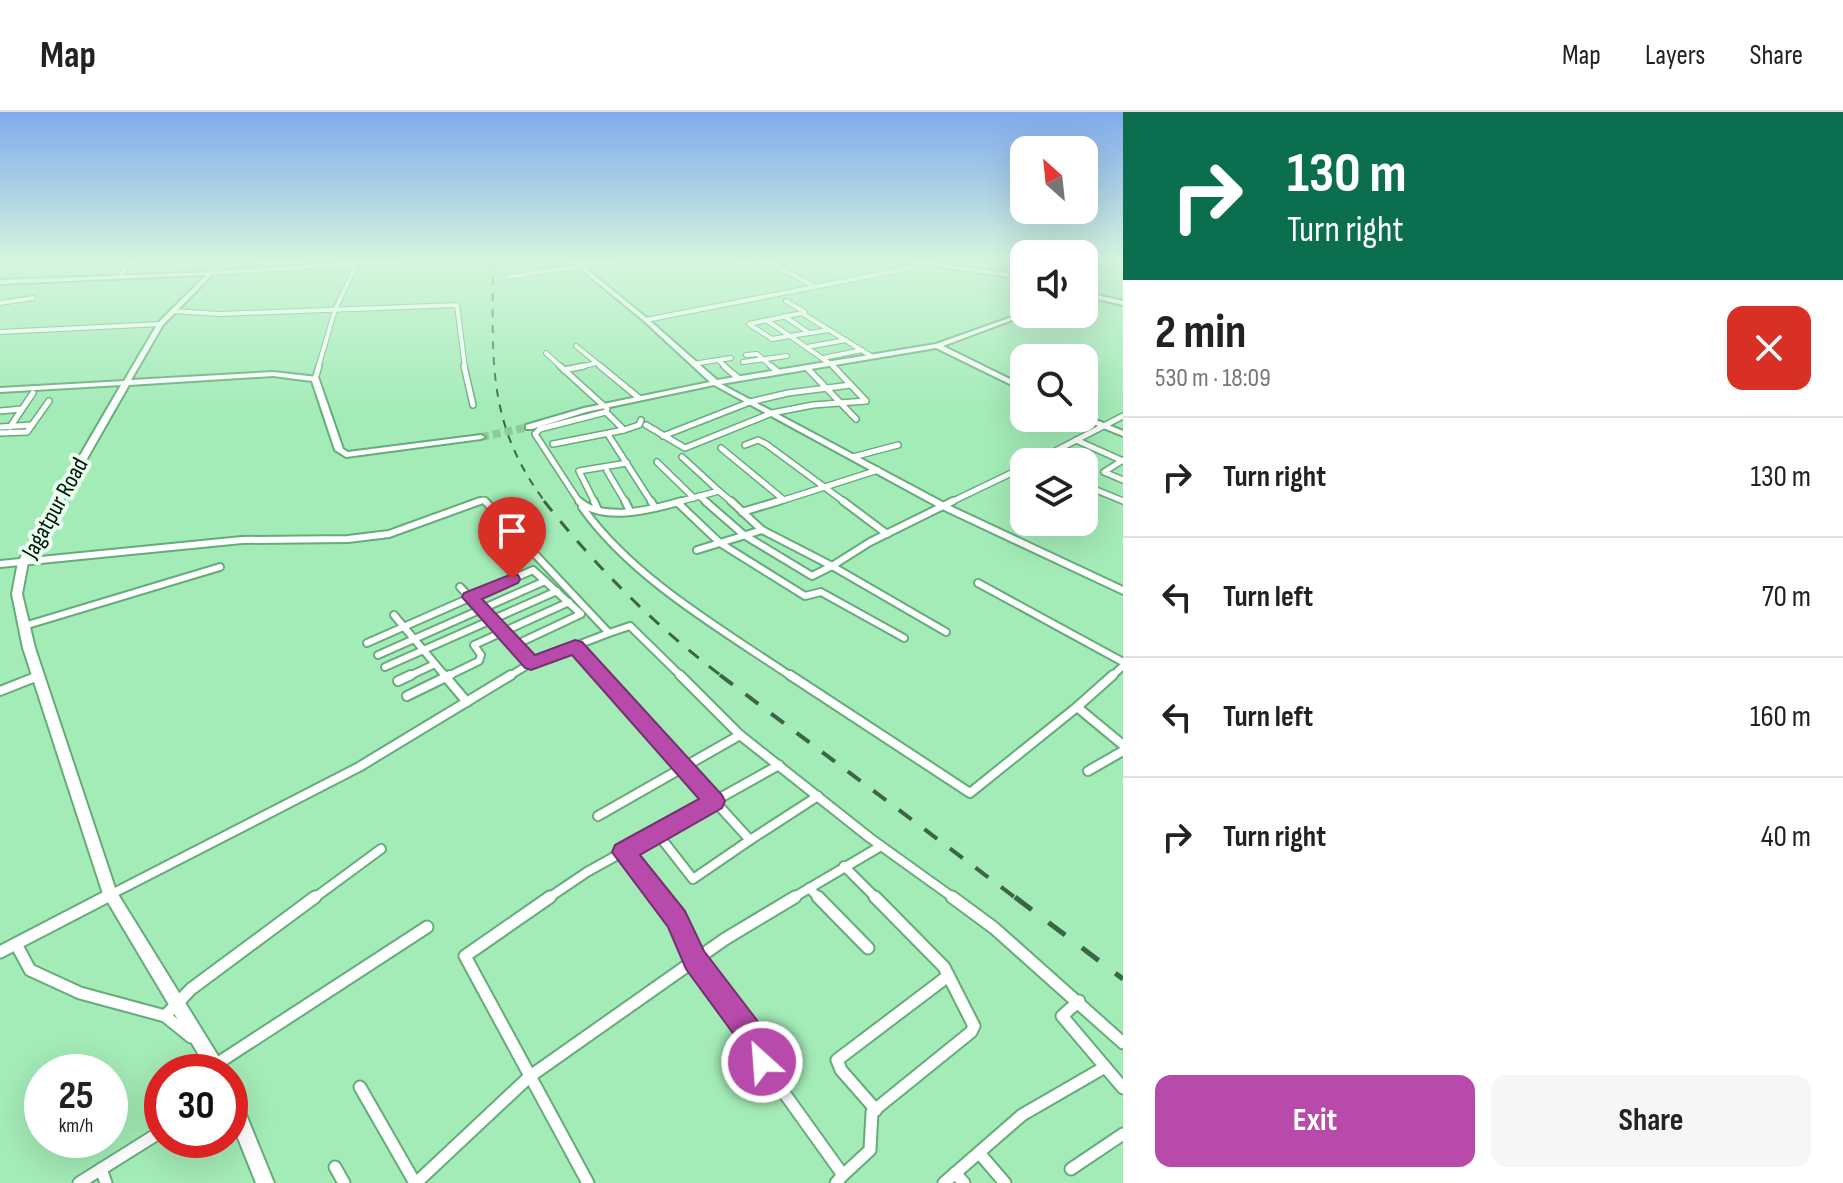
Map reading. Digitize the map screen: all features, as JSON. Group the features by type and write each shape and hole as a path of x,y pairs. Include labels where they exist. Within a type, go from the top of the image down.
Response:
{"street":[{"path":"173,311 219,314 307,311"},
{"name":"Jagatpur Road","path":"173,311 160,324 123,385 23,562 17,594 38,676 110,894 208,1054"},
{"path":"335,311 315,379 339,450 346,455 481,437"},
{"path":"458,311 462,355 473,405"},
{"path":"635,311 716,384 945,507 1123,591"},
{"path":"646,320 692,311"},
{"path":"802,311 876,357"},
{"path":"829,330 772,339 749,324 803,314 876,357"},
{"path":"784,316 810,333"},
{"path":"553,444 624,430 643,422 685,448 772,413 866,401 828,362 765,320"},
{"path":"940,348 1010,320"},
{"path":"529,427 738,378 828,362 940,348 1010,323"},
{"path":"0,332 160,324"},
{"path":"807,347 846,340"},
{"path":"576,346 639,398"},
{"path":"748,347 777,371"},
{"path":"940,348 1010,382"},
{"path":"862,350 808,369 639,398 536,431 536,438 597,532 637,567 832,705 970,793 1077,707 1123,664 978,583"},
{"path":"546,353 624,430"},
{"path":"740,358 757,354"},
{"path":"693,364 787,356"},
{"path":"718,360 738,378"},
{"path":"564,370 597,363"},
{"path":"808,369 856,419"},
{"path":"0,392 286,376 315,379"},
{"path":"0,392 33,393 123,385"},
{"path":"663,436 750,402 851,385"},
{"path":"10,427 33,393"},
{"path":"0,433 27,432 49,401"},
{"path":"1,412 22,409"},
{"path":"1061,448 1123,416"},
{"path":"1098,423 1123,434"},
{"path":"0,427 32,425"},
{"path":"609,436 655,508"},
{"path":"745,445 758,440 887,534"},
{"path":"1076,440 1123,460"},
{"path":"853,457 898,445"},
{"path":"721,448 784,500"},
{"path":"682,457 762,530 832,566 946,632"},
{"path":"1123,460 1104,472 1123,480"},
{"path":"657,462 744,535 812,576 887,534 1010,474"},
{"path":"560,473 627,463"},
{"path":"742,512 878,470"},
{"path":"579,471 598,510"},
{"path":"607,471 630,511"},
{"path":"581,505 598,510 630,511 678,503 719,491"},
{"path":"1098,491 1123,501"},
{"path":"0,564 242,540 348,539 389,534 484,500 609,633"},
{"path":"678,503 720,543 805,596 821,592 904,638"},
{"path":"697,550 762,530"},
{"path":"24,626 220,567"},
{"path":"367,643 533,570 581,614 515,645"},
{"path":"378,655 545,581"},
{"path":"460,587 531,663"},
{"path":"385,667 557,591"},
{"path":"407,696 479,661 481,655 474,645 569,602"},
{"path":"394,615 467,702"},
{"path":"0,952 359,767 531,663 630,626 740,735 881,846 994,928 1123,1043"},
{"path":"575,647 750,840"},
{"path":"398,681 435,664"},
{"path":"0,691 38,676"},
{"path":"1077,707 1123,748 1088,771"},
{"path":"598,816 740,735"},
{"path":"588,1183 465,956 587,872 779,765"},
{"path":"657,833 693,879 818,796"},
{"path":"360,1087 416,1183 529,1077 695,960 881,846"},
{"path":"165,1016 191,989 381,849"},
{"path":"623,852 677,919 695,960 759,1045 762,1062 840,1179 870,1150 873,1138 869,1126 876,1110 971,1032 974,1026 948,976 924,946 844,866"},
{"path":"809,888 868,948"},
{"path":"238,1054 427,927"},
{"name":"Jagatpur Road","path":"16,944 30,970 80,993 165,1016 205,1049"},
{"path":"876,1110 841,1070 837,1060 844,1051 948,976"},
{"path":"1079,1001 1062,1016 1123,1088"},
{"path":"944,1183 959,1178 1022,1115 1105,1067"},
{"path":"1071,1169 1123,1134"},
{"path":"248,1141 265,1183"},
{"path":"79,1183 144,1142"},
{"path":"980,1154 1005,1183"},
{"path":"335,1167 344,1183"},
{"path":"101,1169 106,1183"}],"tunnel":[{"path":"481,437 529,427"}],"railway":[{"path":"493,311 494,359 502,417 526,474 546,503"},
{"path":"544,501 628,595 723,677"},
{"path":"720,675 1017,899"},
{"path":"1015,897 1123,979"}],"route":[{"path":"512,579 470,597 531,663 575,647 714,801 623,852 677,919 695,960 759,1045 762,1062"}]}
